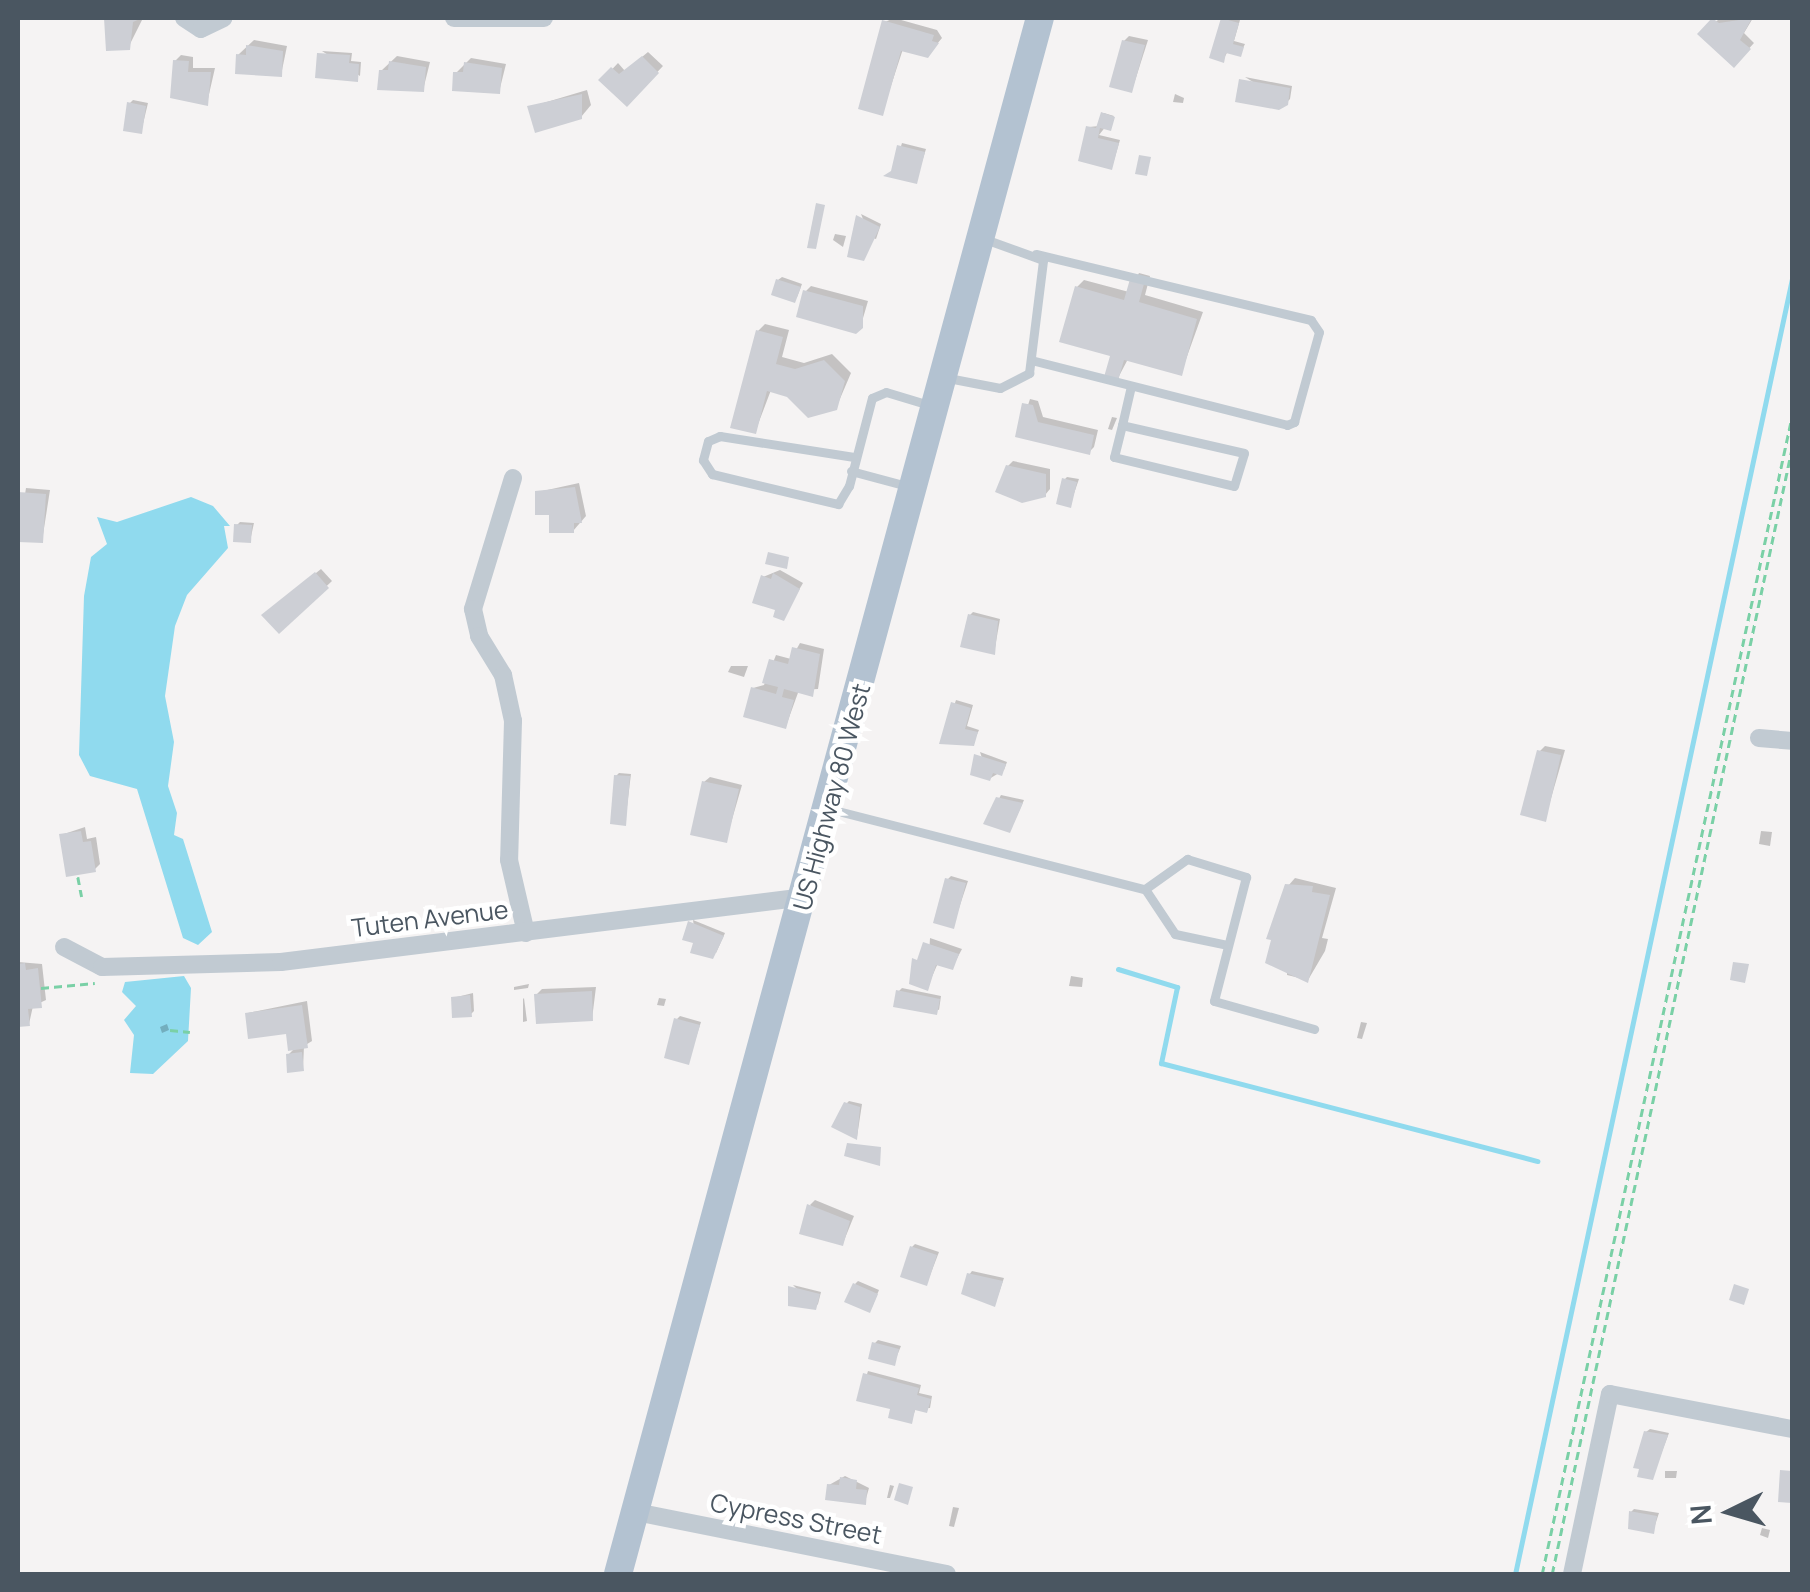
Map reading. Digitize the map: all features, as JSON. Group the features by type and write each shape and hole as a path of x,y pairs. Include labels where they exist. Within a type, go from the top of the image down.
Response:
{"main road":[{"name":"US Highway 80 West","path":"618,1574 830,809 1040,18"}],"street":[{"path":"184,18 201,29 224,18"},
{"path":"454,18 544,18"},
{"path":"513,478 472,609 479,636 503,675 513,722 509,860 526,933"},
{"path":"1758,738 1792,741"},
{"name":"Tuten Avenue","path":"64,948 102,967 210,966 526,933 805,897"},
{"path":"1572,1574 1610,1394 1792,1430"},
{"name":"Cypress Street","path":"636,1512 947,1574"}],"lane":[{"path":"982,238 1311,320 1319,332 1294,422 1288,425 1031,360"},
{"path":"945,378 1009,388 1029,373 1046,270 1036,254"},
{"path":"1122,425 1244,453 1234,486 1114,458 1131,386"},
{"path":"854,457 720,436 708,441 703,460 712,474 838,504 878,393 936,407"},
{"path":"851,472 914,488"},
{"path":"830,809 1145,888 1175,934 1228,944"},
{"path":"1145,888 1186,859 1246,876 1214,1001 1314,1029"}],"path":[{"path":"1542,1574 1792,416"},
{"path":"1552,1574 1792,448"},
{"path":"78,876 82,897"},
{"path":"40,988 102,983"},
{"path":"170,1030 190,1032"}],"water":[{"path":"191,497 213,506 230,526 224,526 228,548 187,595 175,626 165,696 174,742 168,786 177,813 174,835 183,839 212,932 198,945 183,938 137,789 90,776 79,755 84,596 91,557 107,544 97,517 117,522"},
{"path":"184,976 191,988 188,1041 153,1074 130,1073 134,1035 124,1020 136,1006 122,992 125,982"}],"building":[{"path":"104,18 142,18 133,22 130,50 106,51"},
{"path":"1221,18 1239,23 1233,44 1244,47 1241,57 1226,53 1224,63 1209,58"},
{"path":"1712,18 1719,23 1752,18 1740,40 1751,49 1734,68 1697,34"},
{"path":"882,20 934,35 932,41 939,43 928,58 901,51 883,116 858,109"},
{"path":"1122,40 1145,45 1132,93 1109,87"},
{"path":"246,45 283,51 282,77 235,74 236,54 246,55"},
{"path":"317,53 350,55 349,63 359,64 358,82 315,78"},
{"path":"642,56 659,73 627,107 598,80 611,67 619,74"},
{"path":"173,60 189,61 188,72 211,72 208,106 170,98"},
{"path":"389,61 426,67 424,92 377,90 379,70 388,70"},
{"path":"464,62 502,68 500,94 452,91 453,72 463,72"},
{"path":"1239,79 1290,88 1288,105 1279,110 1235,102"},
{"path":"582,94 582,119 535,133 527,106"},
{"path":"127,102 146,106 142,134 123,131"},
{"path":"1101,112 1115,117 1111,131 1100,128 1098,138 1119,143 1112,170 1078,161 1086,126 1096,128"},
{"path":"897,145 925,152 917,184 883,176 891,171"},
{"path":"1139,155 1151,157 1147,176 1135,174"},
{"path":"816,203 825,205 816,249 807,248"},
{"path":"856,215 880,227 864,261 847,257"},
{"path":"776,279 801,287 795,303 771,295"},
{"path":"1130,279 1144,284 1139,302 1197,319 1182,376 1124,360 1118,381 1104,377 1110,356 1059,342 1075,286 1124,300"},
{"path":"803,290 863,306 863,328 856,334 796,317"},
{"path":"756,330 783,337 776,364 795,369 824,360 845,381 837,410 808,418 787,397 767,391 756,434 730,428"},
{"path":"1022,403 1033,405 1038,422 1094,435 1090,455 1015,437"},
{"path":"1006,465 1046,474 1046,497 1022,503 995,492"},
{"path":"1062,478 1077,482 1071,508 1056,504"},
{"path":"575,487 582,523 574,523 574,533 549,533 549,515 535,515 535,491"},
{"path":"18,492 46,494 43,543 18,542"},
{"path":"234,524 252,525 251,543 233,542"},
{"path":"768,552 789,557 787,569 765,564"},
{"path":"315,572 329,588 279,634 261,615"},
{"path":"773,573 800,589 784,621 773,617 775,610 752,603 761,575 771,579"},
{"path":"968,614 998,621 995,655 960,647"},
{"path":"792,647 820,654 813,697 784,689 782,697 794,700 786,729 743,717 751,687 776,694 778,687 762,683 769,659 788,664"},
{"path":"951,702 971,708 965,729 978,732 974,746 939,744"},
{"path":"1537,750 1561,755 1546,822 1520,815"},
{"path":"974,754 1006,764 1002,776 993,773 990,781 970,775"},
{"path":"614,775 630,776 626,826 610,824"},
{"path":"702,781 739,789 727,843 690,835"},
{"path":"996,797 1023,803 1010,833 983,824"},
{"path":"81,831 83,842 91,841 96,872 66,877 59,834"},
{"path":"945,878 966,883 954,929 933,923"},
{"path":"1285,884 1313,886 1312,892 1330,895 1308,983 1265,963 1271,940 1266,939"},
{"path":"688,921 724,936 713,959 690,953 693,943 682,940"},
{"path":"923,942 959,954 953,970 936,965 928,991 909,984 912,958 917,960"},
{"path":"1733,962 1749,964 1745,983 1730,980"},
{"path":"25,963 26,970 38,968 42,1008 28,1009 30,1026 18,1027 18,964"},
{"path":"896,990 940,999 937,1015 893,1007"},
{"path":"592,991 593,1021 536,1024 534,994"},
{"path":"470,995 472,1017 452,1018 451,997"},
{"path":"302,1005 308,1048 288,1051 286,1034 248,1039 245,1013"},
{"path":"674,1018 700,1025 689,1065 664,1058"},
{"path":"302,1052 304,1071 287,1073 286,1054"},
{"path":"844,1102 860,1107 857,1140 831,1127"},
{"path":"847,1143 881,1147 880,1166 844,1156"},
{"path":"807,1204 850,1221 843,1246 799,1234"},
{"path":"910,1246 937,1255 927,1286 900,1277"},
{"path":"967,1273 1003,1281 995,1307 961,1294"},
{"path":"853,1283 878,1294 870,1313 844,1302"},
{"path":"1734,1284 1749,1289 1744,1305 1729,1300"},
{"path":"788,1286 820,1294 816,1310 788,1306"},
{"path":"872,1342 899,1349 895,1366 868,1359"},
{"path":"863,1373 919,1388 917,1395 931,1399 927,1413 915,1410 912,1424 888,1418 890,1409 856,1401"},
{"path":"1644,1431 1668,1435 1653,1480 1637,1477 1639,1469 1633,1468"},
{"path":"1780,1470 1792,1471 1792,1503 1778,1502"},
{"path":"840,1477 857,1480 856,1489 867,1490 866,1505 825,1500 827,1484 839,1485"},
{"path":"899,1483 913,1487 908,1505 894,1500"},
{"path":"1629,1511 1657,1516 1654,1534 1628,1529"}],"waterway":[{"path":"1515,1574 1792,279"},
{"path":"1118,969 1177,987 1161,1063 1537,1161"}]}
